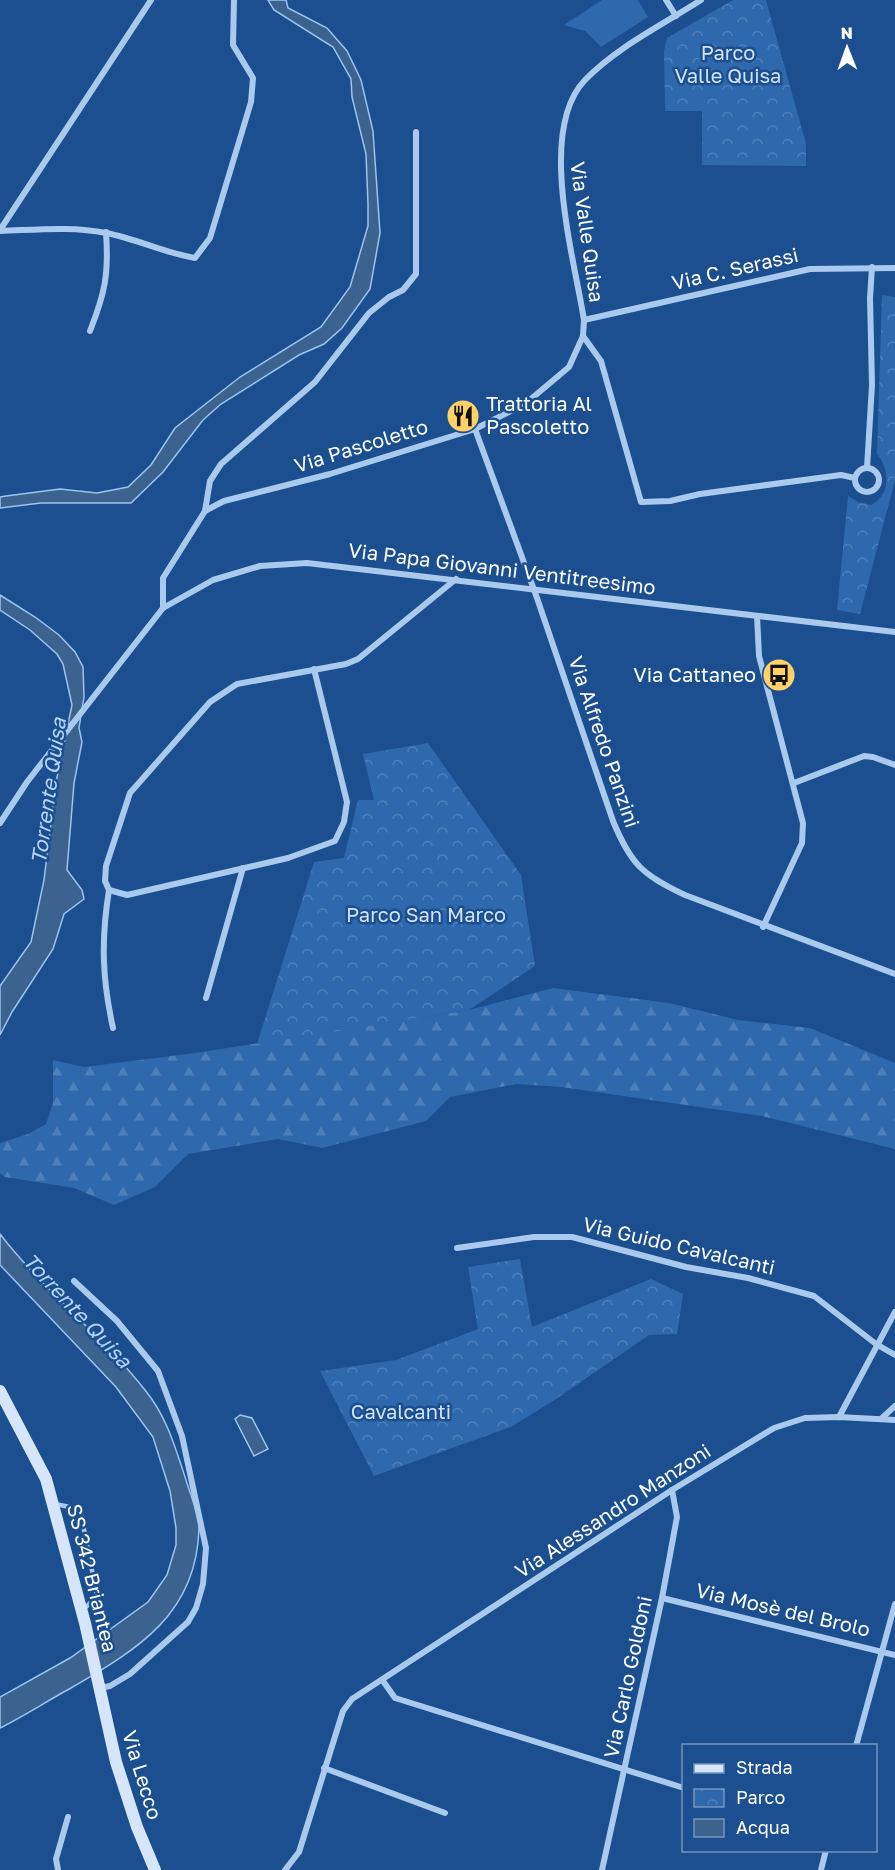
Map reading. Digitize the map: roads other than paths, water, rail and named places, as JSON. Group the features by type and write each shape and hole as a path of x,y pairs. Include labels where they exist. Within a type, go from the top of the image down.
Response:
{"main road":[{"name":"SS 342 Briantea","path":"0,1391 46,1479 84,1617 99,1688"},
{"name":"Via Lecco","path":"99,1688 116,1762 137,1827 155,1870"}],"street":[{"path":"0,231 151,0"},
{"path":"0,231 61,229 106,232 195,258 210,238 251,102 253,78 233,45 234,0"},
{"path":"666,0 676,16"},
{"name":"Via Valle Quisa","path":"584,320 559,166 561,134 568,106 583,82 612,56 701,0"},
{"path":"163,609 162,578 205,511 210,481 221,464 315,382 369,313 389,297 403,290 416,274 416,132"},
{"path":"90,331 101,303 108,275 106,232"},
{"path":"867,468 872,385 870,298 872,267"},
{"name":"Via C. Serassi","path":"584,320 810,269 895,268"},
{"name":"Via Pascoletto","path":"205,511 224,501 330,474 475,429 525,404 545,390 569,367 583,336 584,320"},
{"path":"583,336 601,361 641,502 670,501 700,494 841,475 855,478"},
{"name":"Via Alfredo Panzini","path":"475,429 534,589 623,845 637,865 653,880 763,927 895,974"},
{"path":"867,468 877,472 880,481 873,492 865,493 857,487 855,478 861,470 867,468"},
{"name":"Via Papa Giovanni Ventitreesimo","path":"0,823 27,782 163,609 213,580 260,566 308,563 895,632"},
{"path":"113,1028 101,954 109,890 105,881 106,866 130,793 210,702 237,684 358,659 456,579"},
{"path":"757,616 755,631 759,656 803,823 802,843 763,927"},
{"path":"109,890 127,895 288,858 335,841 344,822 347,802 314,669"},
{"path":"794,783 864,756 895,765"},
{"path":"206,998 243,868"},
{"name":"Via Guido Cavalcanti","path":"457,1248 534,1236 572,1237 615,1247 655,1260 748,1278 814,1296 876,1344 895,1355"},
{"path":"74,1281 117,1321 158,1371 182,1436 206,1548 203,1584 196,1608 188,1622 130,1674 110,1686 99,1688"},
{"path":"839,1417 895,1312"},
{"path":"881,1419 895,1406"},
{"name":"Via Alessandro Manzoni","path":"285,1870 299,1852 324,1768 347,1704 672,1490 774,1428 805,1418 895,1420"},
{"name":"Via Carlo Goldoni","path":"602,1870 662,1598 677,1517 672,1490"},
{"name":"Via Mosè del Brolo","path":"662,1598 895,1655"},
{"path":"857,1744 895,1604"},
{"path":"383,1681 395,1698 682,1787"},
{"path":"324,1768 445,1813"},
{"path":"58,1870 56,1858 68,1817"},
{"path":"821,1870 826,1852"}],"lane":[{"path":"53,1503 80,1509 97,1596 84,1617"}],"water":[{"path":"268,0 286,0 288,8 327,28 347,51 361,80 373,131 380,233 370,289 342,328 324,344 299,355 221,404 203,420 163,472 131,503 41,503 0,508 0,497 6,496 60,489 97,493 128,487 151,465 175,428 240,377 321,327 350,287 368,226 366,154 352,97 351,79 333,47 274,10"},
{"path":"0,595 59,635 75,652 83,667 84,697 79,728 82,742 74,783 67,870 82,890 84,899 64,914 53,949 12,1012 0,1035 0,986 31,942 44,880 56,782 72,705 63,664 57,654 30,630 0,610"},
{"path":"0,1234 35,1275 110,1350 153,1400 174,1444 196,1510 199,1528 196,1558 188,1584 175,1606 159,1626 119,1659 0,1728 0,1697 70,1658 148,1602 167,1575 176,1545 176,1528 170,1491 153,1437 116,1387 0,1265"},
{"path":"240,1415 252,1418 268,1449 254,1456 235,1419"}],"place":[{"name":"Trattoria Al Pascoletto","path":"463,416"},
{"name":"Via Cattaneo","path":"779,675"}],"park label":[{"name":"Parco Valle Quisa","path":"728,64"},
{"name":"Parco San Marco","path":"426,915"},
{"name":"Cavalcanti","path":"401,1412"}],"water label":[{"name":"Torrente Quisa","path":"49,791"},
{"name":"Torrente Quisa","path":"77,1311"}]}
